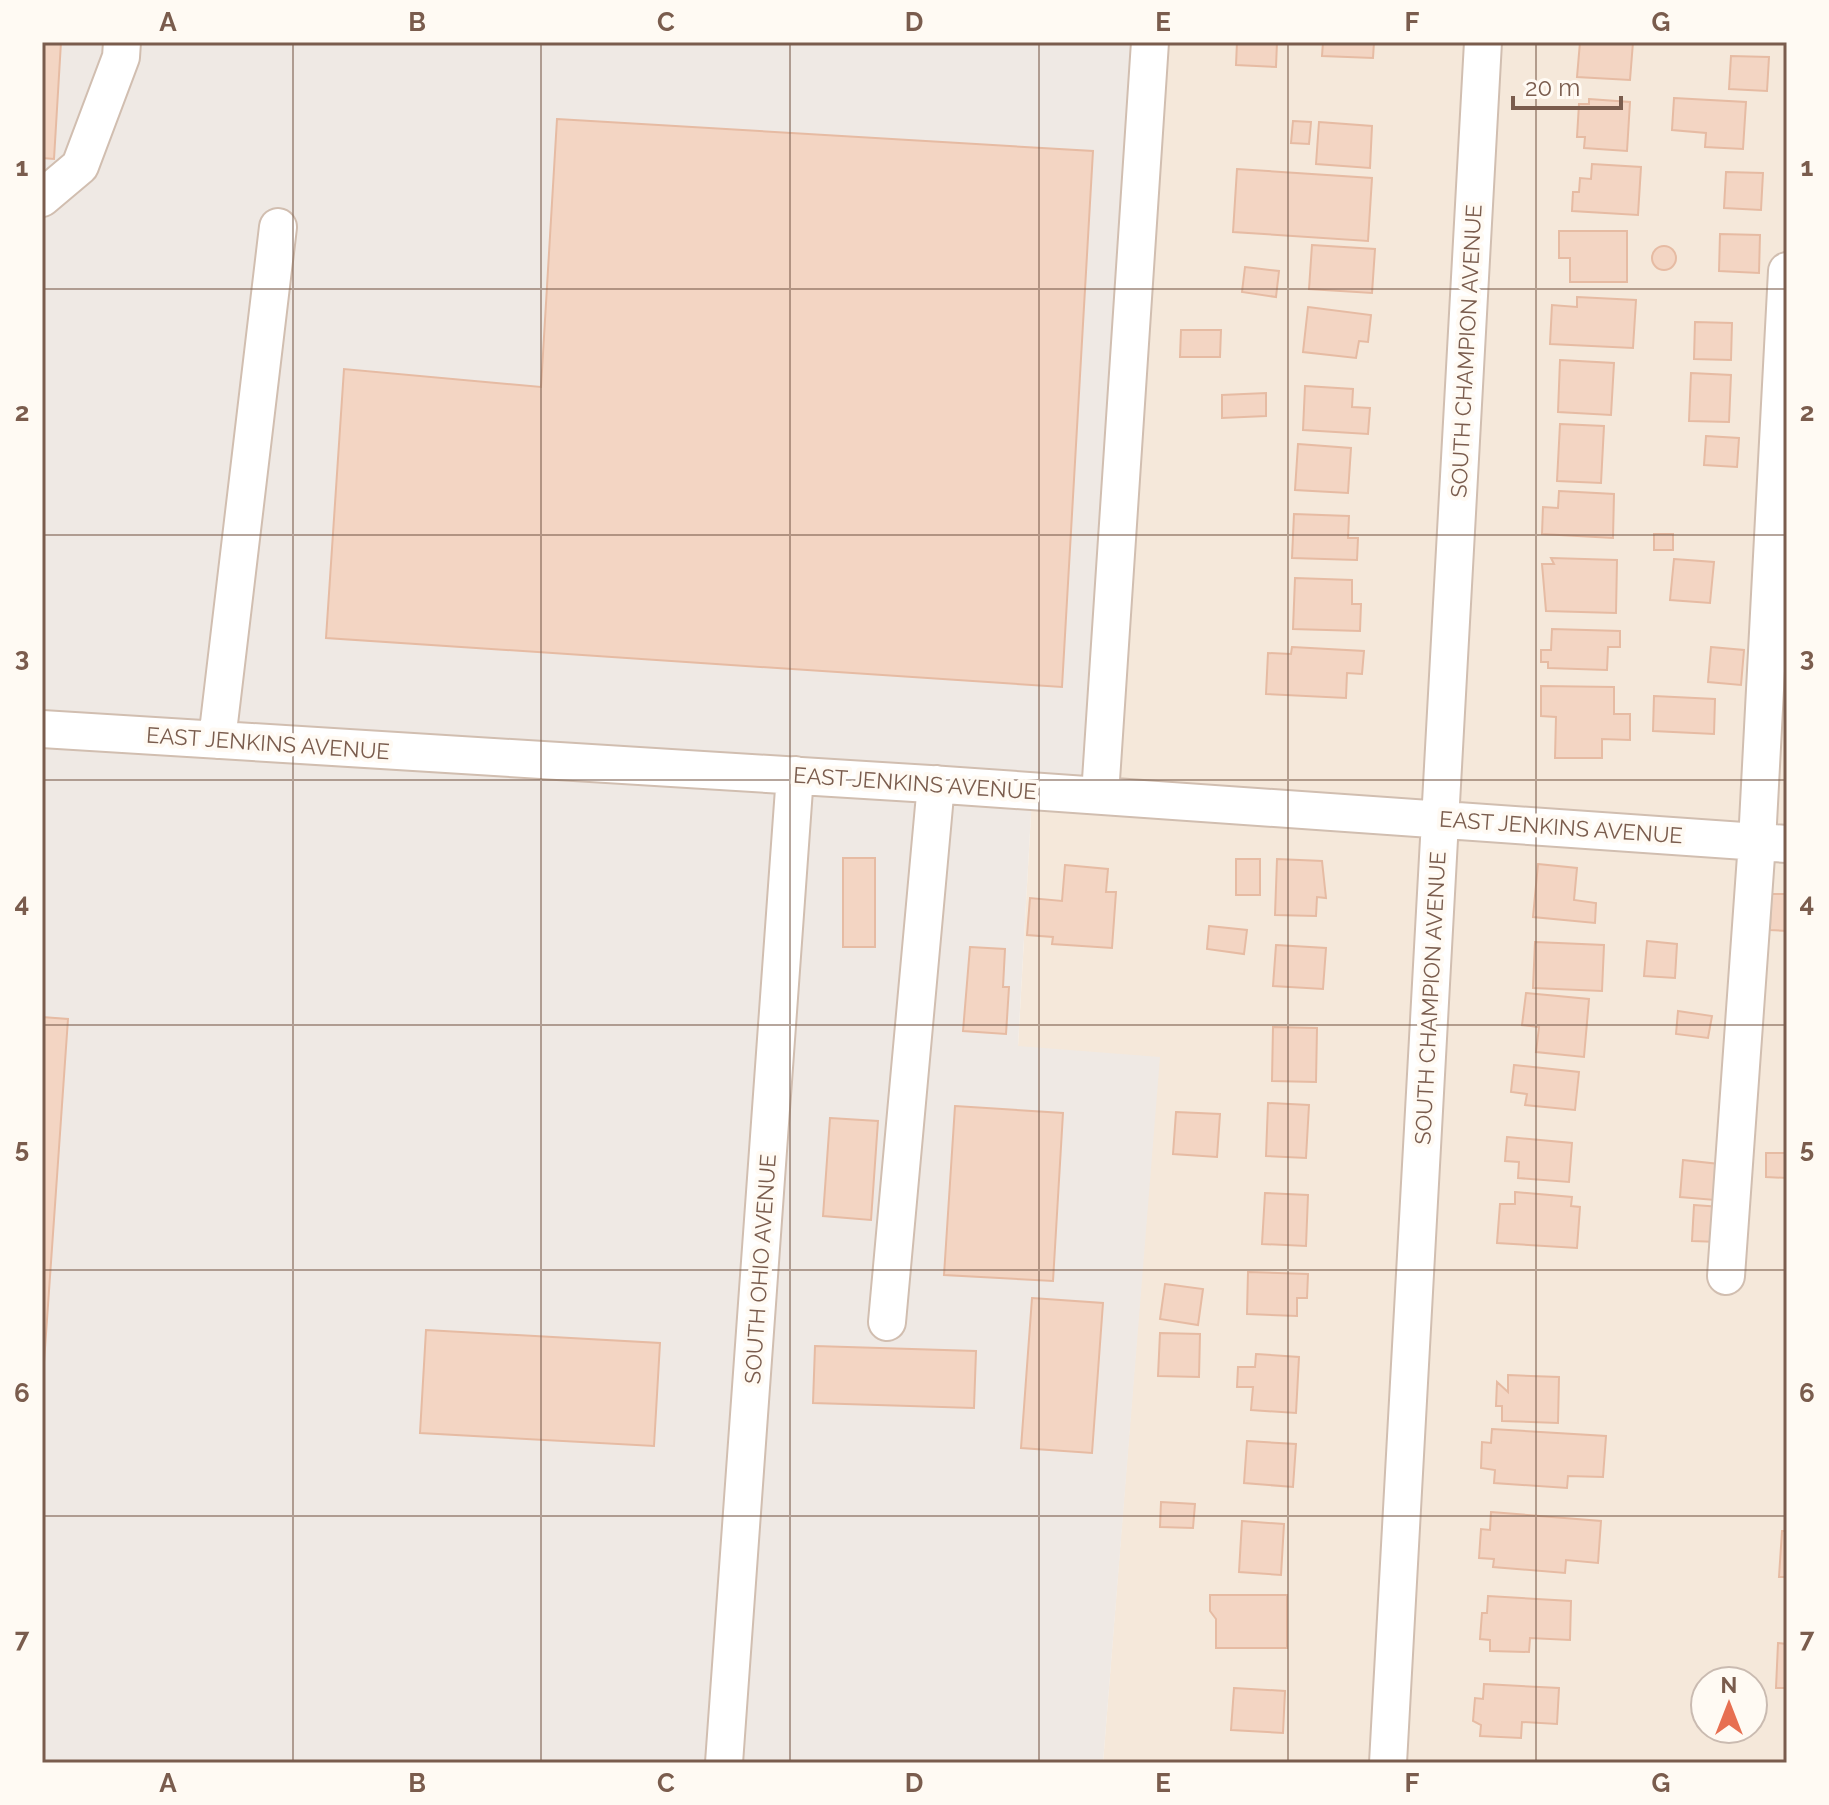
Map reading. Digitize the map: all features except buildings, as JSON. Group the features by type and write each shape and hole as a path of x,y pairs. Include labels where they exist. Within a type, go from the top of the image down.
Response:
{"street":[{"path":"42,198 80,166 121,57 122,42"},
{"path":"1100,795 1150,42"},
{"name":"SOUTH CHAMPION AVENUE","path":"1388,1763 1483,42"},
{"path":"217,740 278,227"},
{"path":"1726,1276 1772,843 1787,271"},
{"name":"EAST JENKINS AVENUE","path":"42,729 936,784 1772,843"},
{"name":"SOUTH OHIO AVENUE","path":"724,1763 795,775"},
{"path":"887,1322 936,784"}],"shaded area":[{"path":"42,42 1156,42 1107,781 1033,778 1018,1046 1160,1057 1103,1763 42,1763"},
{"path":"1156,42 1787,42 1787,1763 1103,1763 1159,1058 1018,1047 1033,778"}]}
